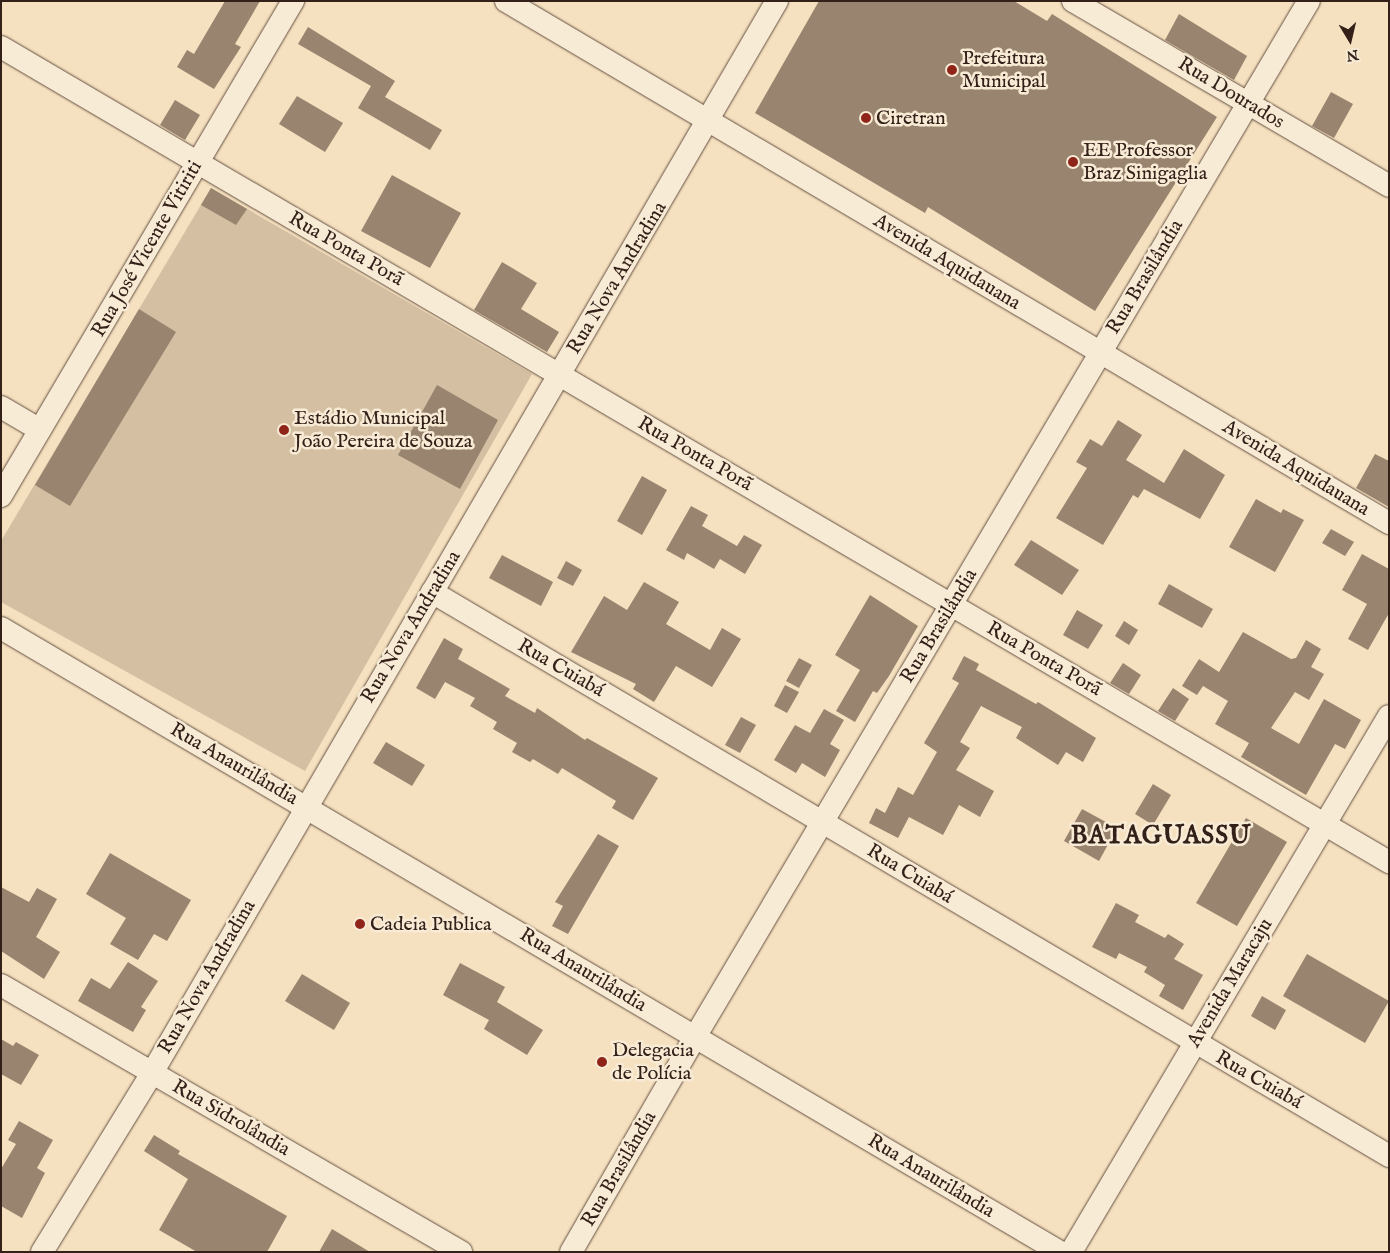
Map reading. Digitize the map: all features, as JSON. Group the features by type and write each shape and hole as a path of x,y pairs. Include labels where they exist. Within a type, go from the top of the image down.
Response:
{"street":[{"name":"Rua José Vicente Vitiriti","path":"1,496 293,1"},
{"name":"Avenida Aquidauana","path":"506,1 1389,523"},
{"name":"Rua Nova Andradina","path":"42,1252 152,1073 305,807 709,122 777,1"},
{"name":"Rua Dourados","path":"1073,1 1389,186"},
{"name":"Rua Brasilândia","path":"571,1252 695,1036 1309,1"},
{"name":"Rua Ponta Porã","path":"1,47 1389,862"},
{"path":"1,407 40,430"},
{"name":"Rua Cuiabá","path":"432,592 1389,1156"},
{"name":"Rua Anaurilândia","path":"1,628 1060,1252"},
{"name":"Avenida Maracaju","path":"1071,1252 1389,716"},
{"name":"Rua Sidrolândia","path":"1,985 460,1252"}],"shaded area":[{"name":"Estádio Municipal João Pereira de Souza","path":"211,188 532,374 305,771 1,602 1,541"}],"building":[{"path":"225,1 260,1 235,44 241,47 214,89 177,67 187,50 194,54"},
{"path":"819,1 1014,1 1047,21 1052,14 1217,117 1095,311 928,207 925,213 755,113"},
{"path":"1179,14 1247,56 1234,80 1165,40"},
{"path":"308,27 395,81 385,97 442,130 430,150 358,108 371,86 298,44"},
{"path":"1331,92 1353,104 1334,138 1312,126"},
{"path":"297,96 343,123 325,152 279,124"},
{"path":"175,100 200,115 185,140 160,125"},
{"path":"392,175 461,213 430,268 361,231"},
{"path":"211,188 247,209 236,225 201,205"},
{"path":"502,262 537,283 521,309 559,332 547,352 474,310"},
{"path":"139,309 176,332 70,506 35,485"},
{"path":"437,385 498,420 460,489 398,455"},
{"path":"1118,420 1142,435 1126,460 1164,483 1184,449 1225,475 1200,519 1144,489 1138,498 1133,495 1103,545 1056,518 1087,468 1076,462 1090,439 1102,446"},
{"path":"1375,454 1389,461 1389,507 1356,488"},
{"path":"642,476 667,490 642,535 617,521"},
{"path":"1256,499 1281,513 1283,509 1304,520 1275,572 1229,547"},
{"path":"691,506 708,515 702,526 737,546 744,535 762,545 745,574 720,559 714,569 687,553 684,560 666,550"},
{"path":"1331,529 1354,542 1345,556 1322,543"},
{"path":"1031,540 1079,570 1062,595 1014,565"},
{"path":"1362,554 1389,569 1389,613 1368,650 1348,639 1367,604 1342,590"},
{"path":"502,555 553,582 541,606 489,578"},
{"path":"566,561 582,570 573,586 557,578"},
{"path":"644,582 679,602 666,624 710,650 722,628 741,639 712,687 676,666 654,702 633,689 636,684 571,652 604,596 627,610"},
{"path":"1169,584 1213,609 1202,628 1158,604"},
{"path":"870,595 918,626 889,676 877,693 873,691 855,722 836,711 860,670 835,655"},
{"path":"1077,610 1103,625 1088,649 1063,635"},
{"path":"1124,621 1138,630 1129,645 1115,636"},
{"path":"1243,632 1291,659 1296,658 1306,640 1321,649 1311,667 1324,674 1309,700 1295,692 1271,728 1299,744 1324,699 1361,720 1345,749 1335,744 1306,795 1241,757 1249,743 1215,724 1228,701 1203,686 1197,695 1182,686 1199,659 1219,672"},
{"path":"444,638 463,649 458,659 510,689 505,696 535,713 537,708 585,740 587,738 658,778 633,820 612,808 616,801 562,768 558,774 533,759 530,762 512,752 517,743 493,729 497,722 470,706 475,698 445,682 435,699 416,688"},
{"path":"964,656 979,664 976,670 1036,704 1038,702 1096,738 1083,762 1066,752 1058,765 1016,738 1022,727 981,706 960,742 970,748 956,770 994,791 980,817 959,805 943,835 909,817 898,838 869,823 876,808 885,813 898,787 913,795 937,752 924,743 959,683 952,679"},
{"path":"799,658 812,665 799,688 786,681"},
{"path":"1123,663 1141,675 1129,694 1110,683"},
{"path":"785,685 799,692 787,713 774,706"},
{"path":"1173,688 1189,699 1175,721 1158,711"},
{"path":"824,709 844,720 830,744 840,750 825,777 802,763 796,773 774,760 795,725 810,733"},
{"path":"741,717 756,725 740,753 725,745"},
{"path":"386,742 425,765 412,786 373,763"},
{"path":"1153,784 1171,795 1153,825 1135,814"},
{"path":"1082,809 1117,828 1099,861 1064,841"},
{"path":"1246,818 1287,842 1237,926 1196,903"},
{"path":"598,834 619,846 568,934 552,926 563,906 555,902"},
{"path":"110,853 191,900 167,941 154,934 138,960 110,944 126,918 86,894"},
{"path":"1,887 29,902 37,888 57,899 36,937 60,952 44,979 1,951"},
{"path":"1116,903 1139,915 1135,922 1165,938 1168,934 1184,944 1174,959 1203,975 1183,1010 1159,996 1165,985 1144,972 1147,967 1119,953 1116,959 1092,947"},
{"path":"1307,954 1389,1001 1365,1043 1283,996"},
{"path":"128,962 158,981 141,1007 146,1010 133,1032 78,1001 91,978 110,989"},
{"path":"460,963 505,987 497,1002 543,1030 527,1055 484,1029 489,1020 443,995"},
{"path":"302,974 350,1003 334,1030 285,1001"},
{"path":"1262,996 1286,1010 1275,1030 1251,1016"},
{"path":"1,1039 13,1046 16,1042 39,1055 21,1085 1,1074"},
{"path":"19,1121 53,1140 37,1168 45,1173 22,1218 1,1206 1,1169 16,1144 8,1140"},
{"path":"154,1135 180,1151 178,1154 287,1216 267,1252 197,1252 159,1230 188,1179 144,1151"},
{"path":"332,1229 370,1252 319,1252"}],"place":[{"name":"Prefeitura Municipal","path":"952,70"},
{"name":"Ciretran","path":"866,118"},
{"name":"EE Professor Braz Sinigaglia","path":"1073,162"},
{"name":"Estádio Municipal João Pereira de Souza","path":"284,430"},
{"name":"Cadeia Publica","path":"360,924"},
{"name":"Delegacia de Polícia","path":"602,1062"}],"district":[{"name":"BATAGUASSU","path":"1161,836"}]}
